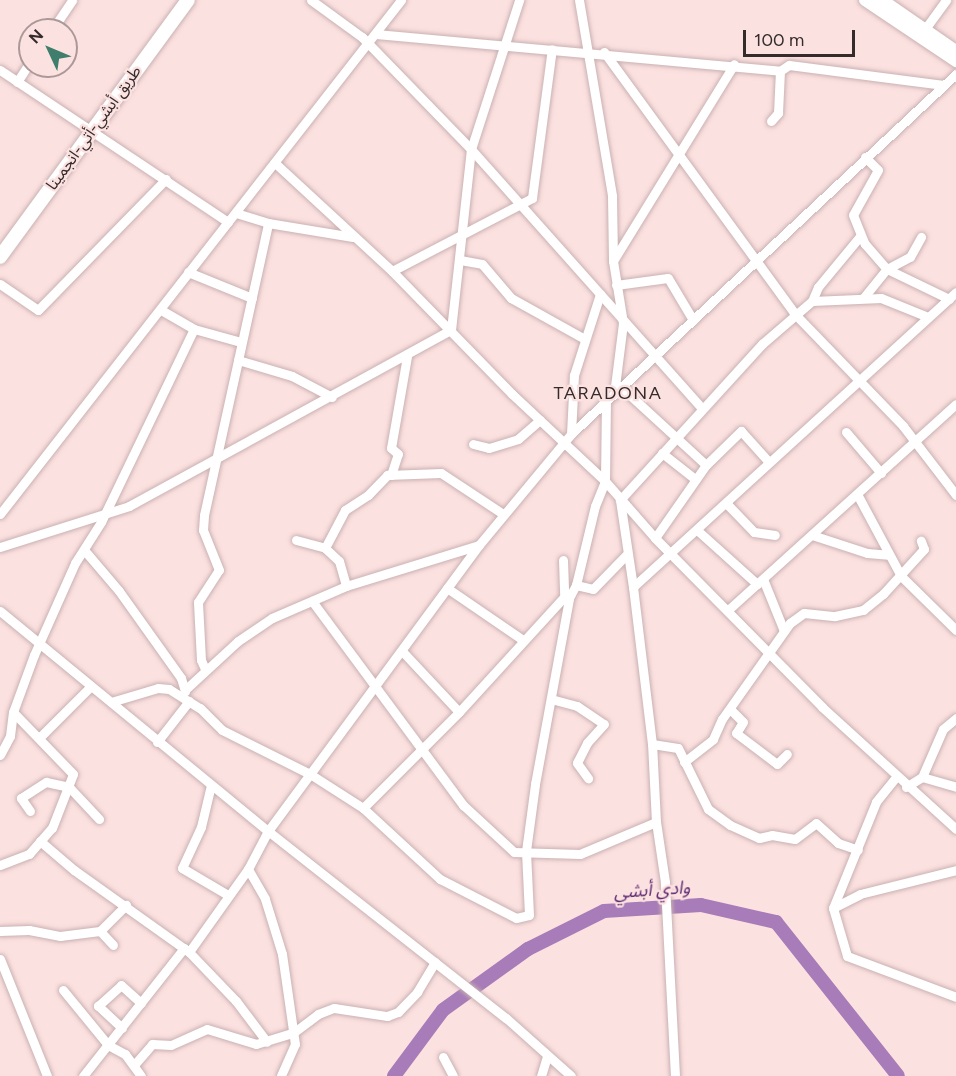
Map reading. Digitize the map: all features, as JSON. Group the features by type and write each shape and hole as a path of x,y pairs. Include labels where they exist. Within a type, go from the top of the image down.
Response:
{"highway":[{"path":"152,42 178,0"},
{"path":"1,250 152,42 188,0"}],"main road":[{"path":"865,0 956,61"},
{"path":"882,0 956,51"}],"street":[{"path":"60,18 72,0"},
{"path":"311,0 368,43 471,149 600,294 622,323 702,408"},
{"path":"450,330 471,149 519,0"},
{"path":"579,0 612,196 613,261 622,323 618,391"},
{"path":"925,29 946,0"},
{"path":"0,514 376,34 399,1"},
{"path":"376,34 503,47 588,50 734,64 780,71 789,64 942,85"},
{"path":"392,272 462,238 522,206 532,198 552,49"},
{"path":"604,52 680,153 794,313 903,426 956,495"},
{"path":"613,261 734,64"},
{"path":"0,70 228,222"},
{"path":"771,121 777,113 780,71"},
{"path":"83,1076 187,950 248,869 268,831 502,514 571,435 956,74"},
{"path":"17,82 20,78"},
{"path":"633,587 727,504 768,461 953,295 887,269 873,256 853,215 878,170 865,157"},
{"path":"274,163 392,272 540,420 605,481 655,538 906,787 956,829"},
{"path":"0,284 38,310 166,180"},
{"path":"236,213 268,223 353,237"},
{"path":"205,669 201,660 198,602 219,570 203,530 268,223"},
{"path":"812,301 819,287 861,235"},
{"path":"864,297 887,269 910,257 921,237"},
{"path":"459,260 482,264 512,298 583,338"},
{"path":"188,272 252,298"},
{"path":"616,285 668,278 693,320"},
{"path":"571,435 574,375 583,338 600,294"},
{"path":"675,1076 666,882 656,822 652,744 620,500 702,408 794,313 812,301 864,297 890,300 928,317"},
{"path":"160,309 194,329 241,342"},
{"path":"0,755 10,736 13,712 75,563 85,552 194,329"},
{"path":"0,547 129,506 407,356 450,330"},
{"path":"325,548 345,510 391,475 398,454 390,448 407,356"},
{"path":"238,360 292,376 332,397"},
{"path":"618,391 706,465"},
{"path":"363,808 423,750 576,585 605,481 606,402"},
{"path":"728,610 956,404"},
{"path":"473,444 489,448 518,439 540,420"},
{"path":"655,538 706,465 741,431 768,461"},
{"path":"846,432 881,473"},
{"path":"662,453 695,479"},
{"path":"391,475 441,473 502,514"},
{"path":"857,494 901,576 956,630"},
{"path":"727,504 754,532 775,535"},
{"path":"697,530 760,582 784,632"},
{"path":"812,535 867,553 888,555"},
{"path":"296,540 325,548 339,561 346,586"},
{"path":"684,762 713,739 730,709 784,632 804,613 835,616 863,610 901,576 924,549 921,541"},
{"path":"157,742 205,669 252,630 346,586 479,545"},
{"path":"85,552 119,591 186,695 222,730 310,774 363,808 440,879 516,918 529,915 526,851 566,598 563,560"},
{"path":"576,585 593,589 627,554"},
{"path":"447,588 523,640"},
{"path":"312,601 463,805 488,831 514,852 580,854 656,822"},
{"path":"0,611 157,742 506,1018 571,1076"},
{"path":"402,651 459,712"},
{"path":"40,737 91,686"},
{"path":"111,702 158,688 186,695"},
{"path":"551,699 578,706 604,724 586,743 577,763 588,778"},
{"path":"730,709 743,722 736,734 777,764 787,754"},
{"path":"0,865 29,854 40,842 59,815 73,774 40,737 13,712"},
{"path":"906,787 922,777 943,729 956,718"},
{"path":"652,744 675,745 712,816 759,838 772,835 786,839 800,836 816,823 838,843 858,850"},
{"path":"896,777 876,802 833,908 847,956 956,997"},
{"path":"922,777 956,787"},
{"path":"30,811 21,798 46,782 69,787 99,819"},
{"path":"211,785 201,827 182,868 228,895"},
{"path":"40,842 74,870 187,950 236,1001 267,1042"},
{"path":"248,869 275,925 295,1044 281,1076"},
{"path":"833,908 860,894 956,870"},
{"path":"0,931 29,930 60,936 100,931 126,905"},
{"path":"100,931 113,945"},
{"path":"0,959 47,1076"},
{"path":"134,1065 152,1044 171,1045 207,1029 256,1044 293,1033 318,1014 334,1008 387,1016 398,1012 417,992 435,962"},
{"path":"122,1028 98,1005 121,985 141,1003"},
{"path":"63,990 108,1045 125,1054 141,1076"},
{"path":"541,1076 547,1056"},
{"path":"443,1057 453,1076"}],"waterway":[{"name":"وادي أبشي","path":"394,1076 443,1010 528,949 604,911 701,905 776,922 898,1076"}],"district":[{"name":"TARADONA","path":"608,393"}]}
